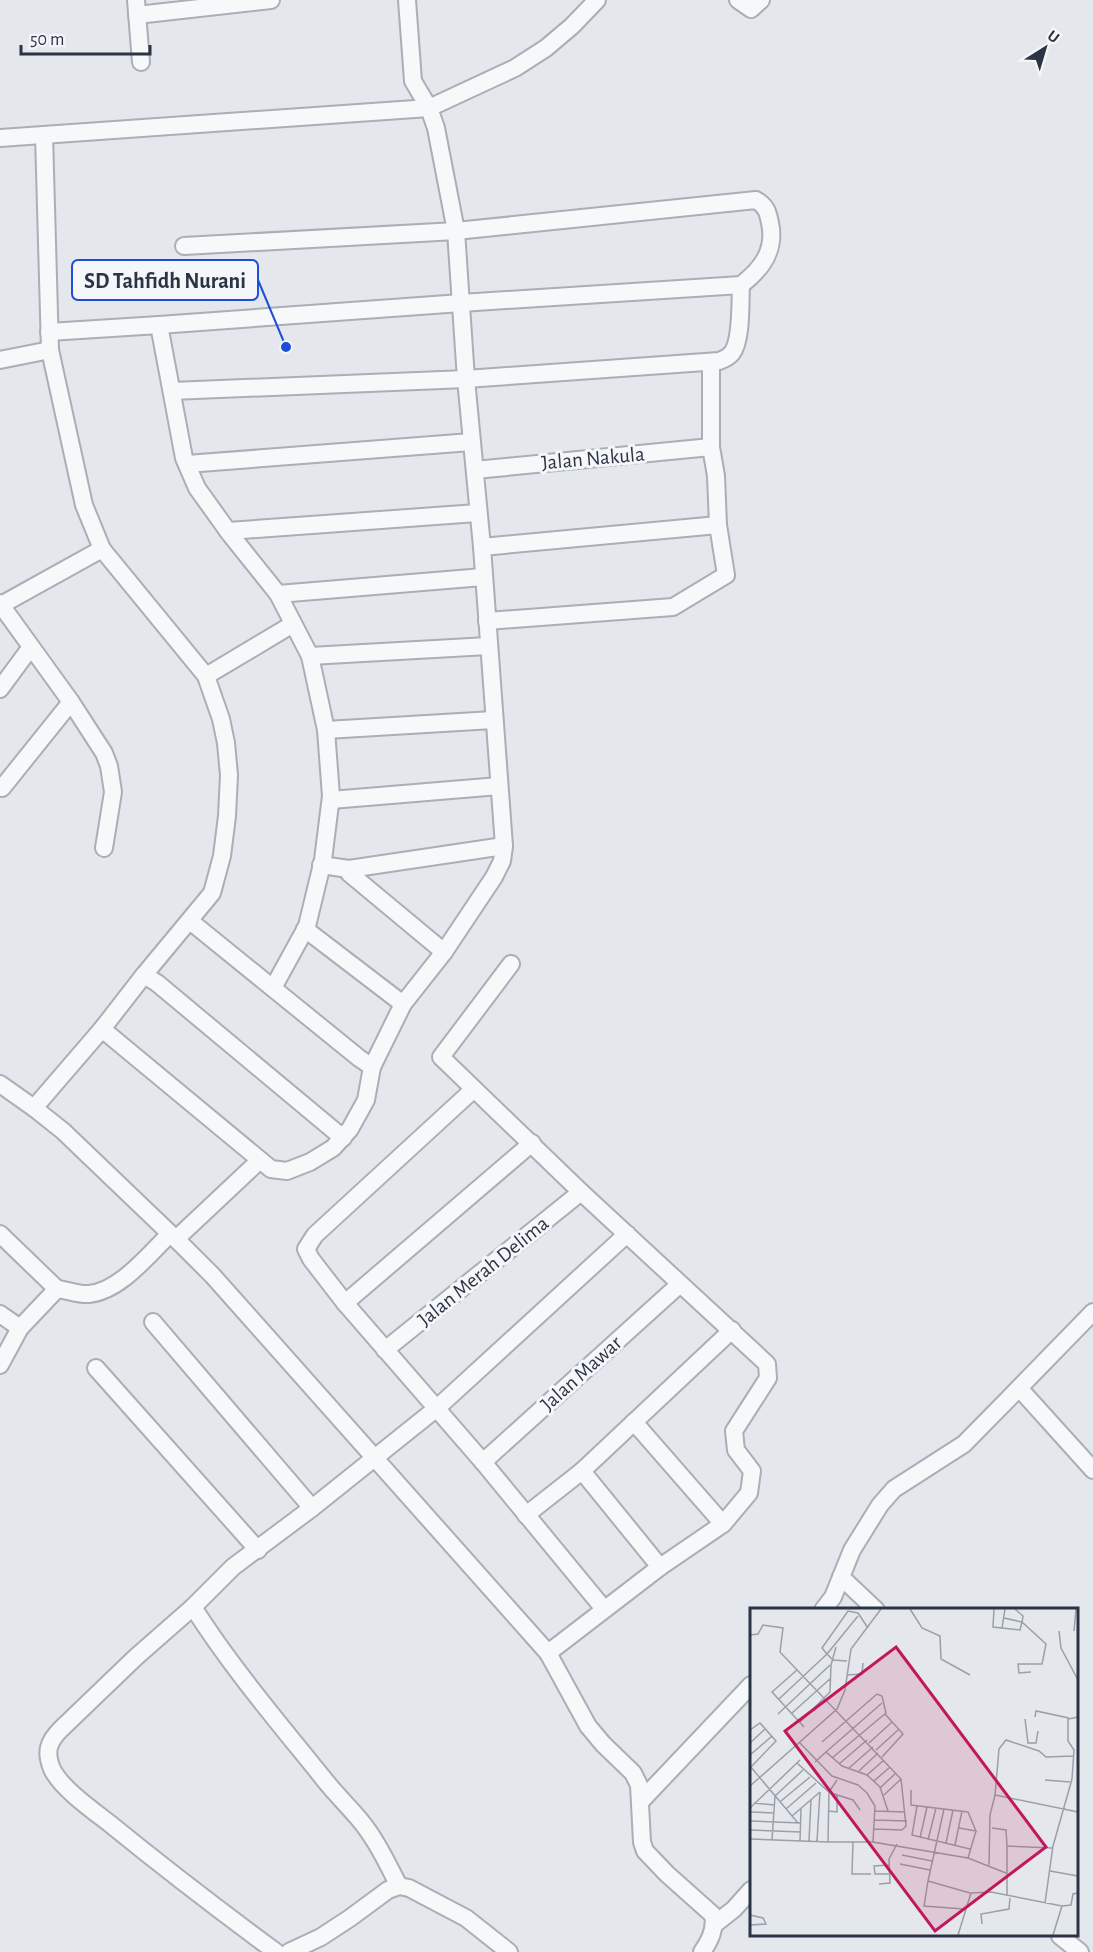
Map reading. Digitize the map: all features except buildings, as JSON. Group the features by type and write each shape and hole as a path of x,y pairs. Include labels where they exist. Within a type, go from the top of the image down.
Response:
{"street":[{"path":"141,62 136,8 271,0"},
{"path":"102,1029 260,1160 271,1168 287,1171 323,1155 343,1138 356,1120 366,1100 372,1067 403,1004 444,952 494,877 502,861 504,846 500,786 456,231 436,128 429,108 413,81 407,0"},
{"path":"0,138 429,108 525,61 572,27 597,0"},
{"path":"738,0 752,9 760,0"},
{"path":"34,1108 102,1029 212,893 222,856 229,775 226,743 206,676 102,549 84,505 50,350 44,135"},
{"path":"49,332 741,285 756,274 762,266 773,236 767,211 763,204 756,200 456,231 184,246"},
{"path":"172,391 466,379 711,362 728,357 737,343 741,285"},
{"path":"159,325 187,464 197,488 278,594 310,656 326,730 331,800 311,914 273,988"},
{"path":"0,360 50,350"},
{"path":"487,621 673,607 726,575 718,525 716,476 711,447 711,362"},
{"path":"187,464 471,442"},
{"name":"Jalan Nakula","path":"475,470 711,447"},
{"path":"228,531 477,513"},
{"path":"482,547 718,525"},
{"path":"102,549 1,604 104,753 109,766 112,792 104,848"},
{"path":"278,594 483,577"},
{"path":"206,676 293,624"},
{"path":"310,656 488,646"},
{"path":"0,689 31,647"},
{"path":"2,788 70,702"},
{"path":"326,730 493,720"},
{"path":"331,800 500,786"},
{"path":"321,865 349,869 504,846"},
{"path":"349,869 349,873 444,952"},
{"path":"190,921 372,1067"},
{"path":"305,929 403,1004"},
{"path":"511,964 441,1054 441,1057 581,1192 767,1364 768,1378 734,1431 736,1450 752,1471 750,1493 723,1524 660,1567 548,1653"},
{"path":"144,975 157,983 343,1138"},
{"path":"0,1084 63,1131 213,1276 548,1653 588,1726 616,1758 633,1773 639,1785 642,1842 645,1851 708,1910 715,1924"},
{"path":"474,1089 311,1240 306,1250 345,1303 483,1462 604,1610"},
{"path":"345,1303 532,1143"},
{"path":"0,1234 57,1289 88,1294 100,1292 118,1284 176,1239 260,1160"},
{"name":"Jalan Merah Delima","path":"385,1350 581,1192"},
{"path":"276,1952 182,1883 84,1804 52,1770 47,1750 52,1738 233,1567 312,1508 436,1408 627,1234"},
{"name":"Jalan Mawar","path":"483,1462 680,1284"},
{"path":"0,1365 20,1328 57,1289"},
{"path":"825,1608 833,1597 852,1550 880,1506 894,1489 964,1444 1093,1312"},
{"path":"0,1314 20,1328"},
{"path":"153,1322 312,1508"},
{"path":"526,1515 582,1471 732,1330"},
{"path":"96,1368 258,1550"},
{"path":"1019,1388 1093,1470"},
{"path":"634,1422 723,1524"},
{"path":"582,1471 660,1567"},
{"path":"842,1577 874,1608"},
{"path":"193,1606 207,1630 284,1729 341,1801 359,1819 380,1848 399,1886"},
{"path":"641,1800 750,1686"},
{"path":"289,1952 321,1937 388,1890 399,1886 408,1888 466,1918 509,1952"},
{"path":"702,1952 715,1924 734,1909 750,1891"},
{"path":"1062,1937 1080,1952"}],"place":[{"name":"SD Tahfidh Nurani","path":"286,347"}]}
